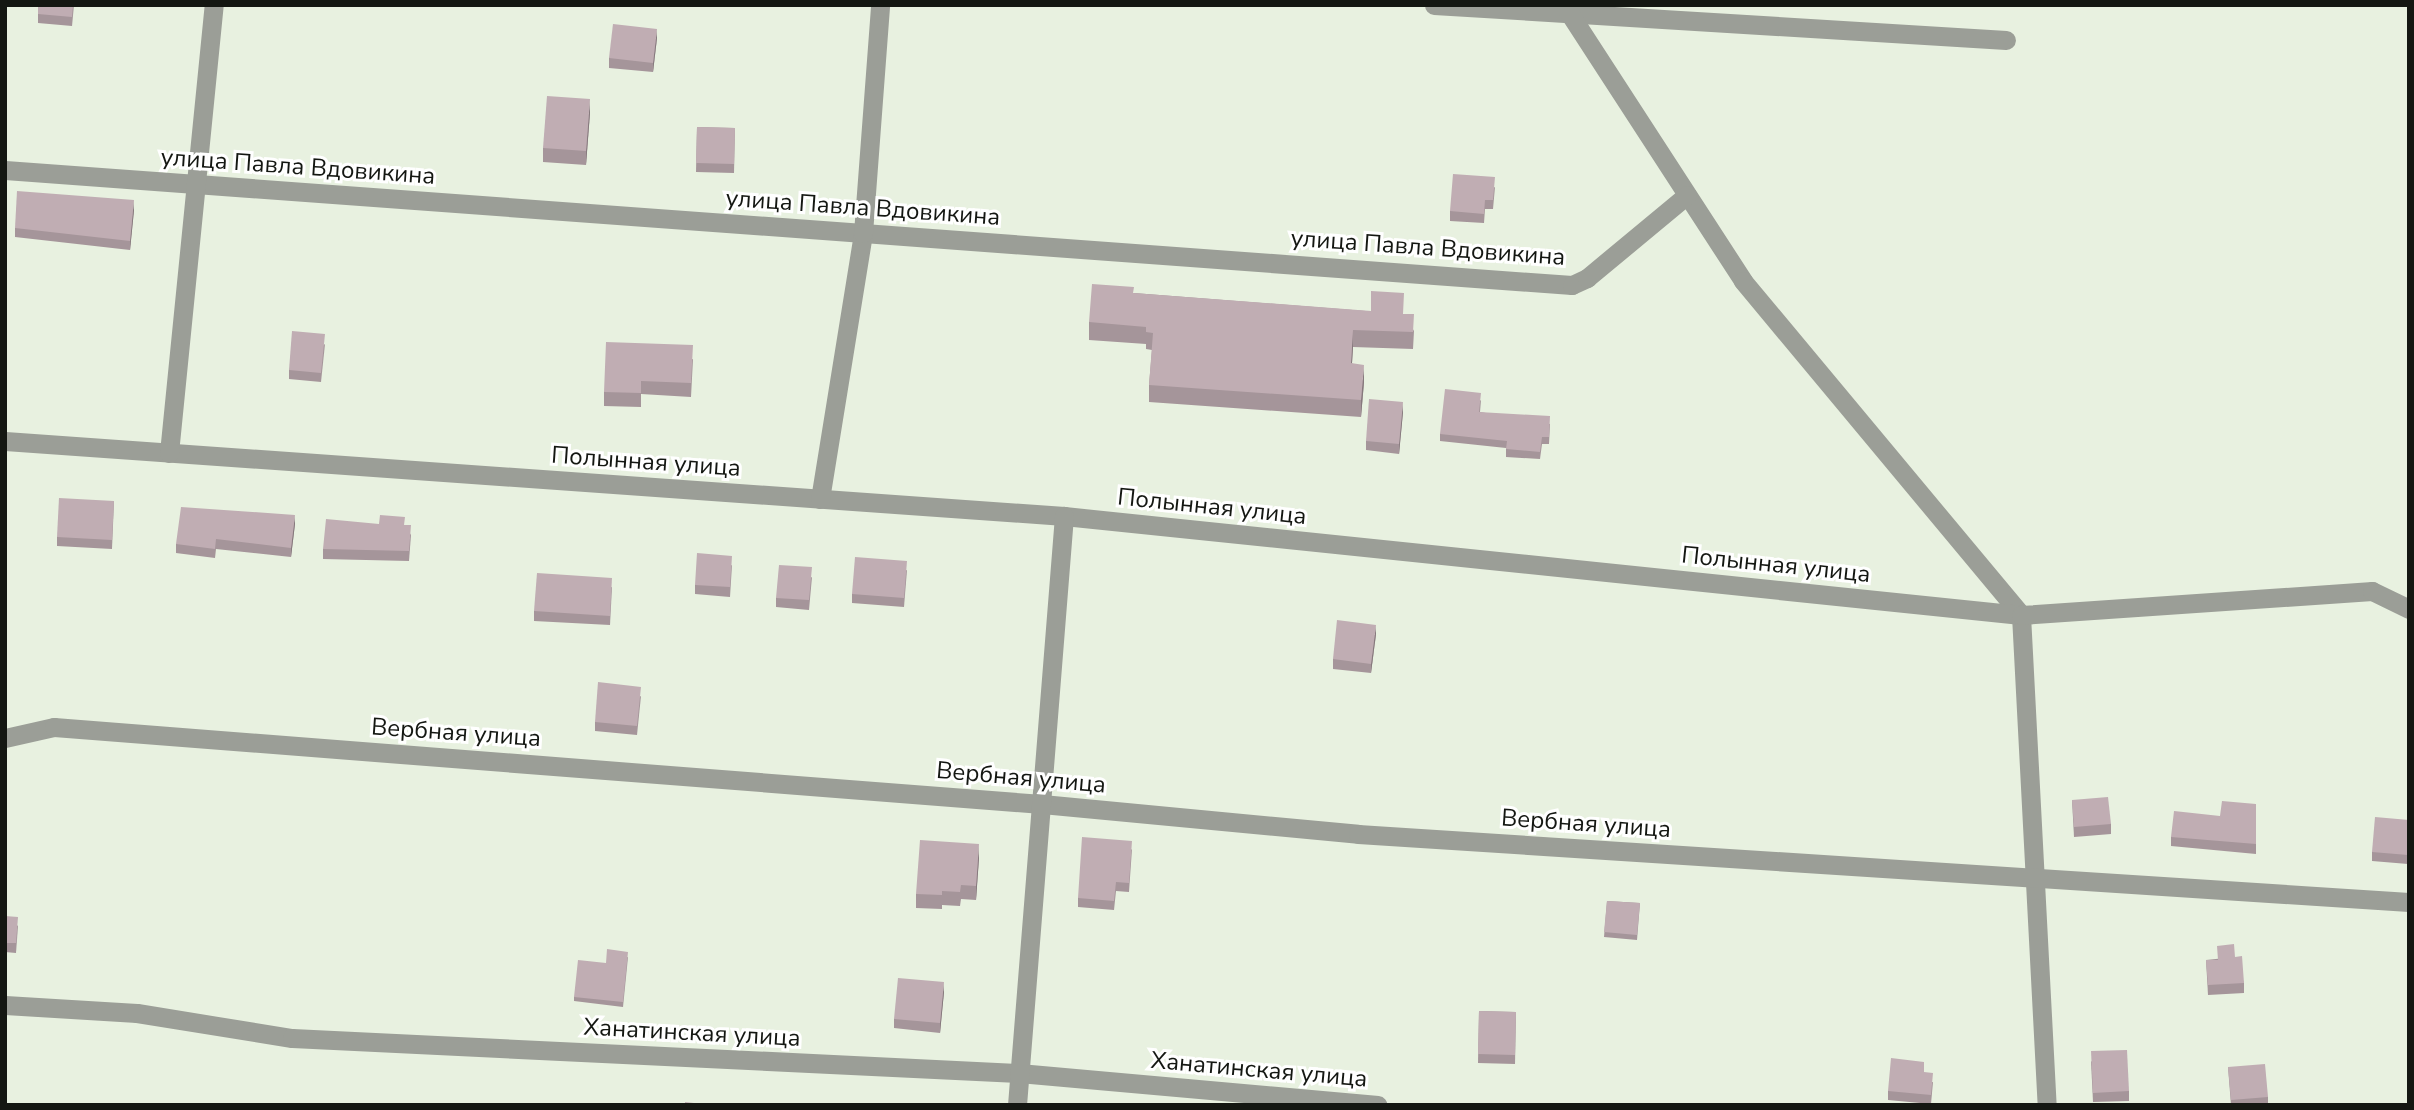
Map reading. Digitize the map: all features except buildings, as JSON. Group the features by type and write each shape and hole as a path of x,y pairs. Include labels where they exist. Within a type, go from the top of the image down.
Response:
{"street":[{"path":"169,453 214,5"},
{"path":"820,499 863,233 880,5"},
{"path":"1434,5 1567,9 2006,40"},
{"path":"1567,9 1743,281 2021,615 2047,1105"},
{"name":"улица Павла Вдовикина","path":"5,170 1572,285 1587,278 1687,195"},
{"name":"Полынная улица","path":"5,441 1064,516 2021,615 2372,591 2409,609"},
{"path":"1017,1105 1064,516"},
{"name":"Вербная улица","path":"5,738 54,727 1042,804 1371,835 2409,902"},
{"name":"Ханатинская улица","path":"5,1005 137,1013 292,1038 1019,1073 1378,1105"}]}
